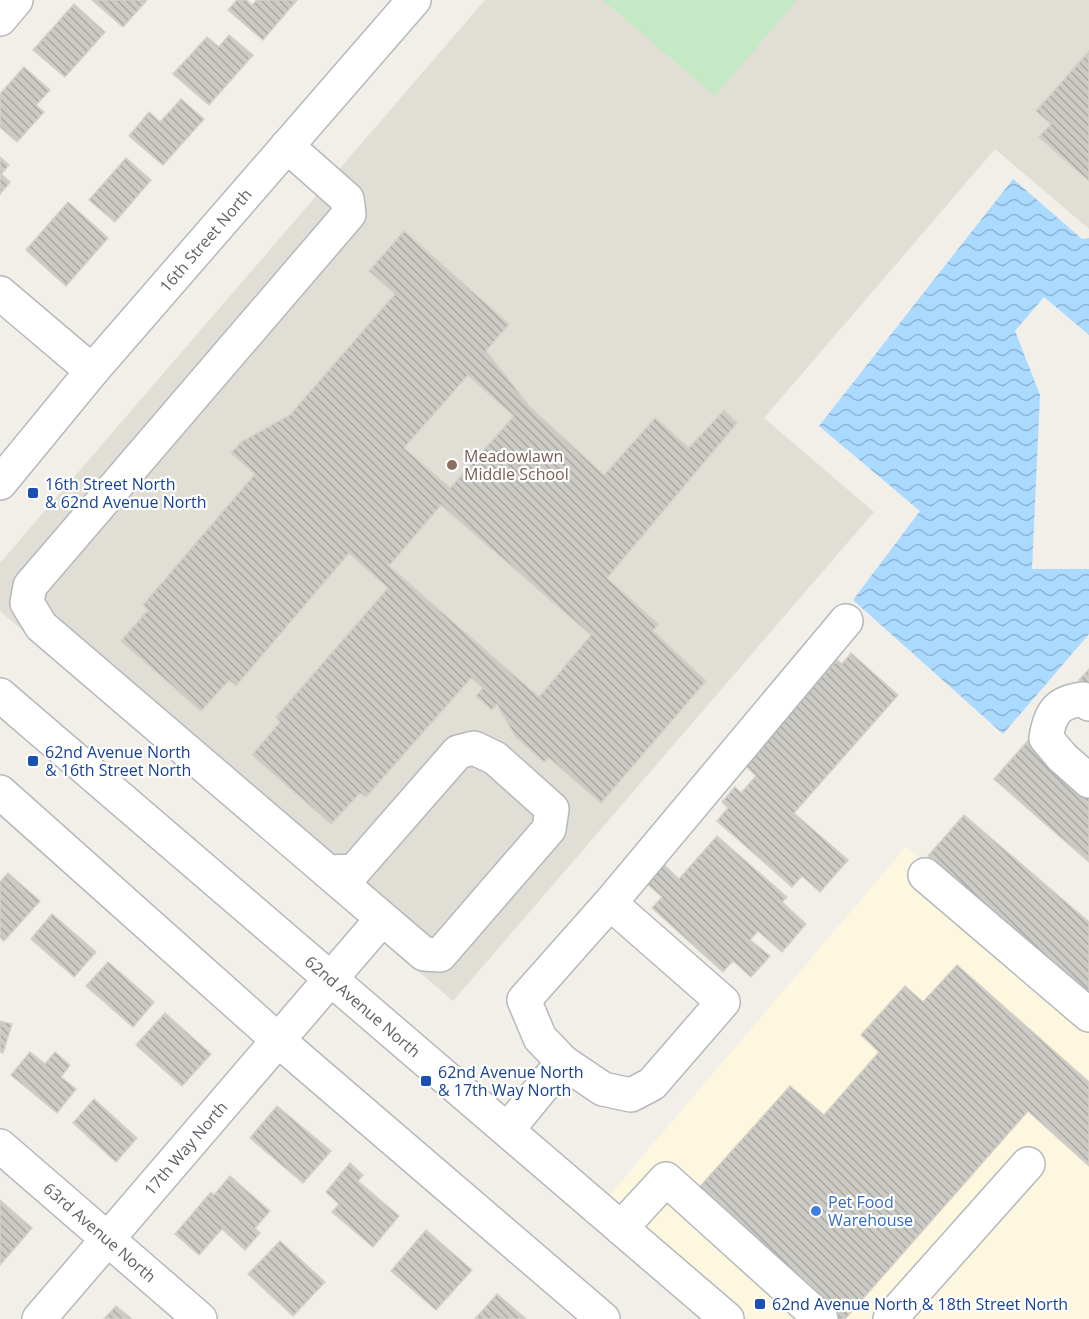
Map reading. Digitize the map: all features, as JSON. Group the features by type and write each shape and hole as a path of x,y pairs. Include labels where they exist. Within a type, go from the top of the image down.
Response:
{"street":[{"path":"0,19 16,0"},
{"name":"16th Street North","path":"0,483 92,371 414,0"},
{"path":"287,146 346,199 349,214 30,586 27,603 40,626 382,919 424,954 440,955 549,829 552,809 495,758 474,748 458,752 354,872 328,872"},
{"path":"0,293 92,371"},
{"path":"610,903 723,1002 652,1084 631,1095 603,1089 563,1062 540,1038 524,1000 610,903 846,621"},
{"name":"62nd Avenue North","path":"0,694 727,1319"},
{"path":"1089,704 1083,699 1066,701 1049,719 1046,738 1062,758 1089,781"},
{"path":"0,792 279,1041 603,1319"},
{"path":"925,875 1089,1015"},
{"name":"17th Way North","path":"39,1319 382,919"},
{"path":"507,1130 563,1062"},
{"name":"63rd Avenue North","path":"0,1146 200,1319"},
{"path":"890,1319 1028,1164"},
{"path":"621,1228 666,1179 821,1319"}],"shaded area":[{"name":"Meadowlawn Middle School","path":"485,0 1089,0 1089,229 995,149 764,418 874,512 453,1001 0,611 0,563"},
{"path":"906,847 1089,999 1089,1319 748,1319 607,1198"}],"green space":[{"path":"603,0 797,0 715,96"}],"water":[{"path":"1013,179 1082,239 1089,238 1089,335 1044,297 1015,331 1040,395 1032,569 1089,569 1089,634 1003,734 853,600 920,511 819,426"}],"building":[{"path":"92,0 147,0 123,27"},
{"path":"237,0 246,0 252,5 257,0 297,0 263,40 228,10"},
{"path":"74,4 105,32 65,77 33,50"},
{"path":"229,35 253,55 209,105 173,74 207,37 219,47"},
{"path":"1089,51 1089,181 1039,137 1051,124 1036,111"},
{"path":"24,67 50,90 36,105 44,112 17,142 0,127 0,94"},
{"path":"181,99 204,119 163,165 129,136 149,112 160,122"},
{"path":"0,157 9,165 1,174 10,182 0,194"},
{"path":"126,158 151,180 115,222 89,200"},
{"path":"68,202 108,238 66,286 26,250"},
{"path":"404,231 509,324 486,351 530,407 604,475 655,418 689,448 724,410 737,423 607,578 658,624 653,631 706,681 601,803 549,758 544,762 515,736 497,704 492,710 476,696 483,688 471,678 366,797 360,793 331,824 252,755 280,722 276,717 388,588 349,553 236,686 229,680 201,711 121,641 148,610 143,605 255,474 231,453 241,442 290,415 395,294 369,271","holes":["468,375 514,416 450,488 404,448","441,505 591,635 539,697 389,566"]},
{"path":"851,653 898,695 794,813 848,860 820,892 802,876 792,887 717,821 728,808 722,802 735,787 741,793 756,776 744,764 837,660 842,664"},
{"path":"1089,669 1089,689 1079,680"},
{"path":"1032,736 1089,786 1089,862 994,779"},
{"path":"964,815 1089,922 1089,995 928,856"},
{"path":"717,836 787,897 782,902 806,924 782,952 758,931 750,940 770,956 751,977 733,961 723,972 652,908 662,897 643,880 660,861 679,879"},
{"path":"8,873 40,901 4,941 0,937 0,882"},
{"path":"52,914 96,952 74,977 31,939"},
{"path":"108,962 154,1002 133,1027 86,986"},
{"path":"957,965 1089,1082 1089,1166 1028,1111 845,1319 838,1319 696,1191 790,1086 824,1115 879,1052 861,1035 905,986 923,1002"},
{"path":"165,1013 211,1054 182,1086 136,1045"},
{"path":"0,1021 12,1024 3,1053 0,1052"},
{"path":"30,1052 45,1064 55,1052 70,1065 61,1077 76,1089 57,1113 11,1075"},
{"path":"94,1099 137,1138 116,1162 73,1123"},
{"path":"277,1106 331,1151 303,1183 250,1138"},
{"path":"350,1163 363,1175 358,1181 399,1216 373,1247 332,1212 339,1204 326,1192"},
{"path":"230,1176 270,1211 255,1228 260,1233 245,1250 222,1229 199,1255 175,1234 211,1192 214,1195"},
{"path":"0,1200 32,1228 0,1265"},
{"path":"426,1230 472,1270 436,1310 391,1271"},
{"path":"280,1241 325,1282 293,1316 248,1274"},
{"path":"497,1294 526,1319 475,1319"},
{"path":"116,1306 132,1319 104,1319"}],"place":[{"name":"Meadowlawn Middle School","path":"452,465"},
{"name":"16th Street North & 62nd Avenue North","path":"33,493"},
{"name":"62nd Avenue North & 16th Street North","path":"33,761"},
{"name":"62nd Avenue North & 17th Way North","path":"426,1081"},
{"name":"Pet Food Warehouse","path":"816,1211"},
{"name":"62nd Avenue North & 18th Street North","path":"760,1304"}]}
